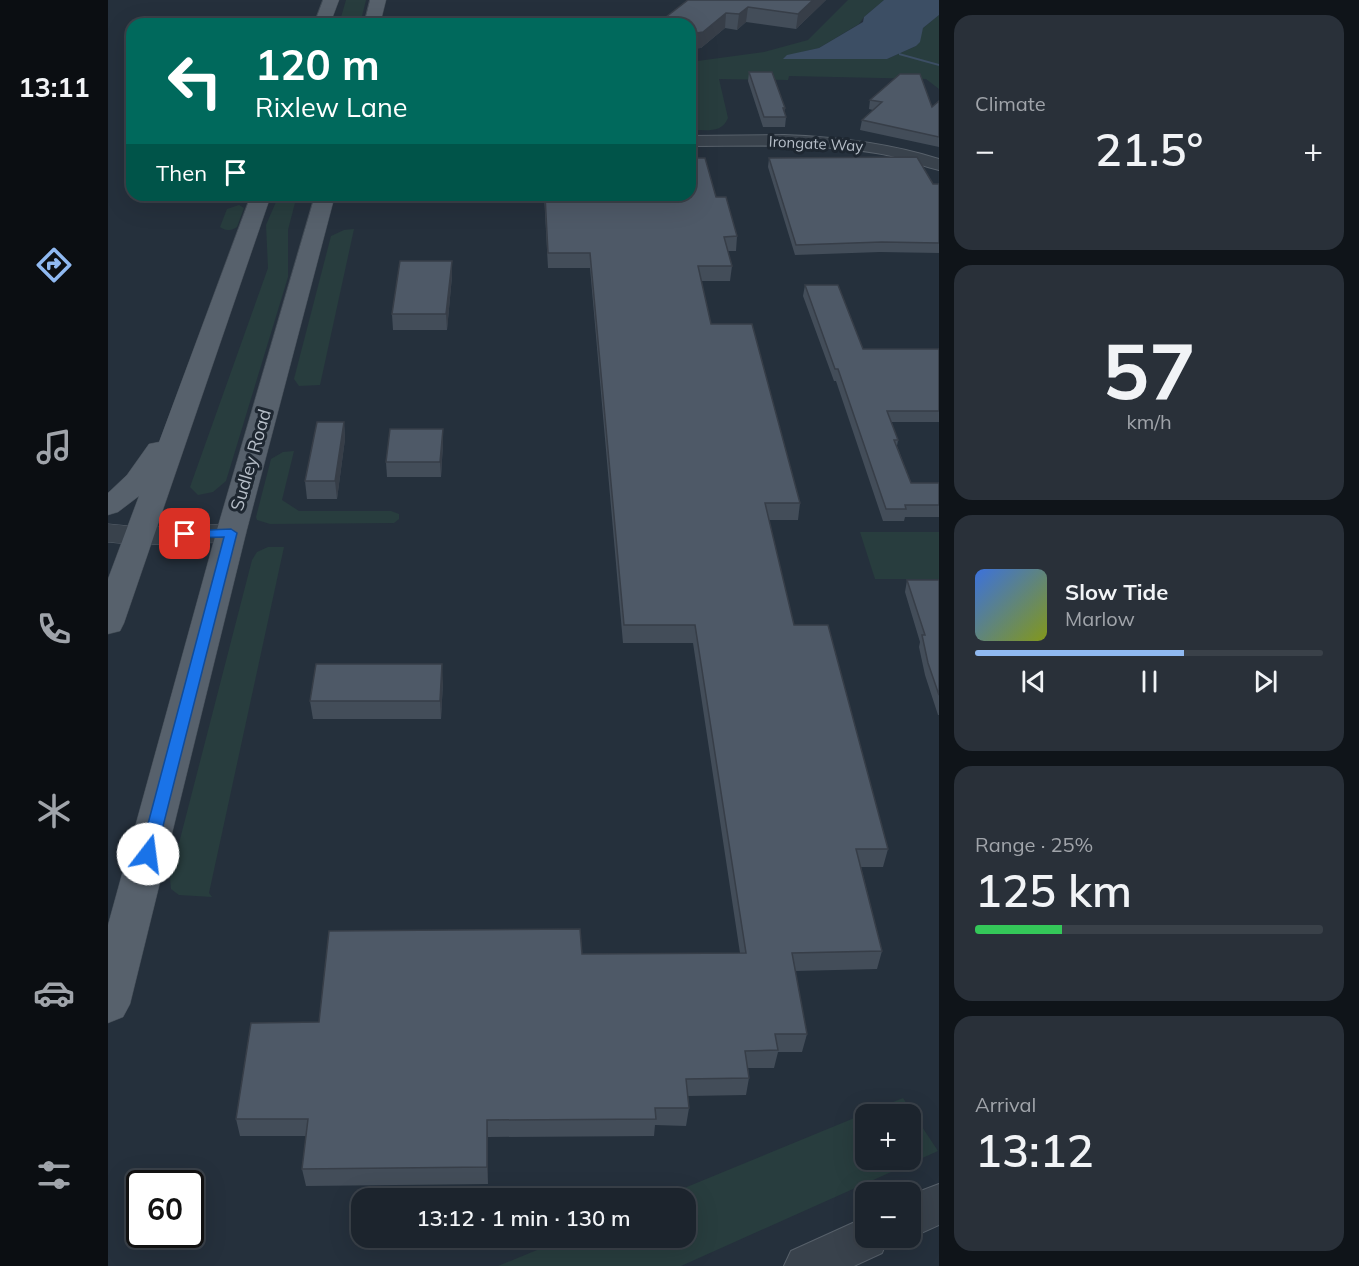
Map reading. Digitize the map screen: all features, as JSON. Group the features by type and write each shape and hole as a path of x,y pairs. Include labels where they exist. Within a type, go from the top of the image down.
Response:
{"main road":[{"path":"324,18 331,0"},
{"path":"374,18 378,0"},
{"path":"111,605 139,536 259,201"},
{"name":"Sudley Road","path":"108,1004 231,533 323,201"},
{"path":"108,506 144,475 186,405"}],"street":[{"name":"Irongate Way","path":"696,141 840,143 904,154 939,165"},
{"path":"108,533 139,536 231,533"},
{"path":"108,545 139,536"},
{"path":"921,1212 939,1204"},
{"path":"806,1266 855,1244"}],"green space":[{"path":"346,0 366,0 362,18 341,18"},
{"path":"848,0 884,0 859,24 819,48 802,52 887,59 916,46 923,28 939,15 939,89 926,79 789,76 788,80 719,79 728,118 718,128 696,130 696,61 764,52 808,40"},
{"path":"276,201 295,201 288,230 288,277 226,481 213,492 198,495 190,487 268,268 266,225"},
{"path":"239,205 244,208 237,227 228,230 220,227 227,209"},
{"path":"354,229 320,385 299,386 294,379 331,236 344,230"},
{"path":"294,451 282,500 299,511 391,511 399,514 399,519 394,523 270,524 257,520 271,459 283,452"},
{"path":"860,532 939,532 939,579 875,579"},
{"path":"268,547 284,547 209,893 212,897 179,895 171,889 170,878 252,560 257,552"},
{"path":"903,1098 907,1104 888,1104"},
{"path":"855,1118 855,1170 896,1170 869,1182 855,1182 855,1188 681,1266 498,1266 542,1248 696,1248 696,1188 684,1188"},
{"path":"921,1125 938,1151 921,1159"}],"water":[{"path":"884,0 939,0 939,15 923,28 920,42 916,46 887,59 783,59 787,55 819,48 863,22 864,17"}],"building":[{"path":"688,0 813,0 798,14 748,7 739,14 726,13 703,32 696,33 696,18 665,18"},
{"path":"749,72 772,72 786,117 764,117"},
{"path":"900,74 920,74 932,107 939,101 939,137 862,120 882,102 870,100"},
{"path":"917,157 933,184 939,184 939,243 796,245 769,158"},
{"path":"696,158 705,158 716,197 726,197 737,236 724,237 732,266 698,266 711,324 752,324 800,503 765,503 794,625 828,625 888,849 856,849 882,951 792,953 807,1034 775,1034 778,1050 745,1051 749,1078 686,1079 689,1108 655,1108 656,1119 487,1120 487,1167 302,1169 308,1119 236,1119 251,1023 319,1022 329,931 580,929 582,954 746,953 695,625 624,625 590,253 548,253 545,201 696,201"},
{"path":"400,261 452,261 446,314 392,314"},
{"path":"805,285 838,285 863,349 939,349 939,411 887,411 898,440 894,440 911,483 939,483 939,505 905,505 906,509 886,509 838,369 835,369"},
{"path":"317,422 344,422 335,481 305,481"},
{"path":"390,429 443,429 440,462 386,462"},
{"path":"907,580 939,580 939,695 928,663 922,635 925,635"},
{"path":"316,664 442,664 440,701 310,701"}],"waterway":[{"path":"900,54 939,65"}],"route":[{"path":"148,854 231,533 185,534"}]}
